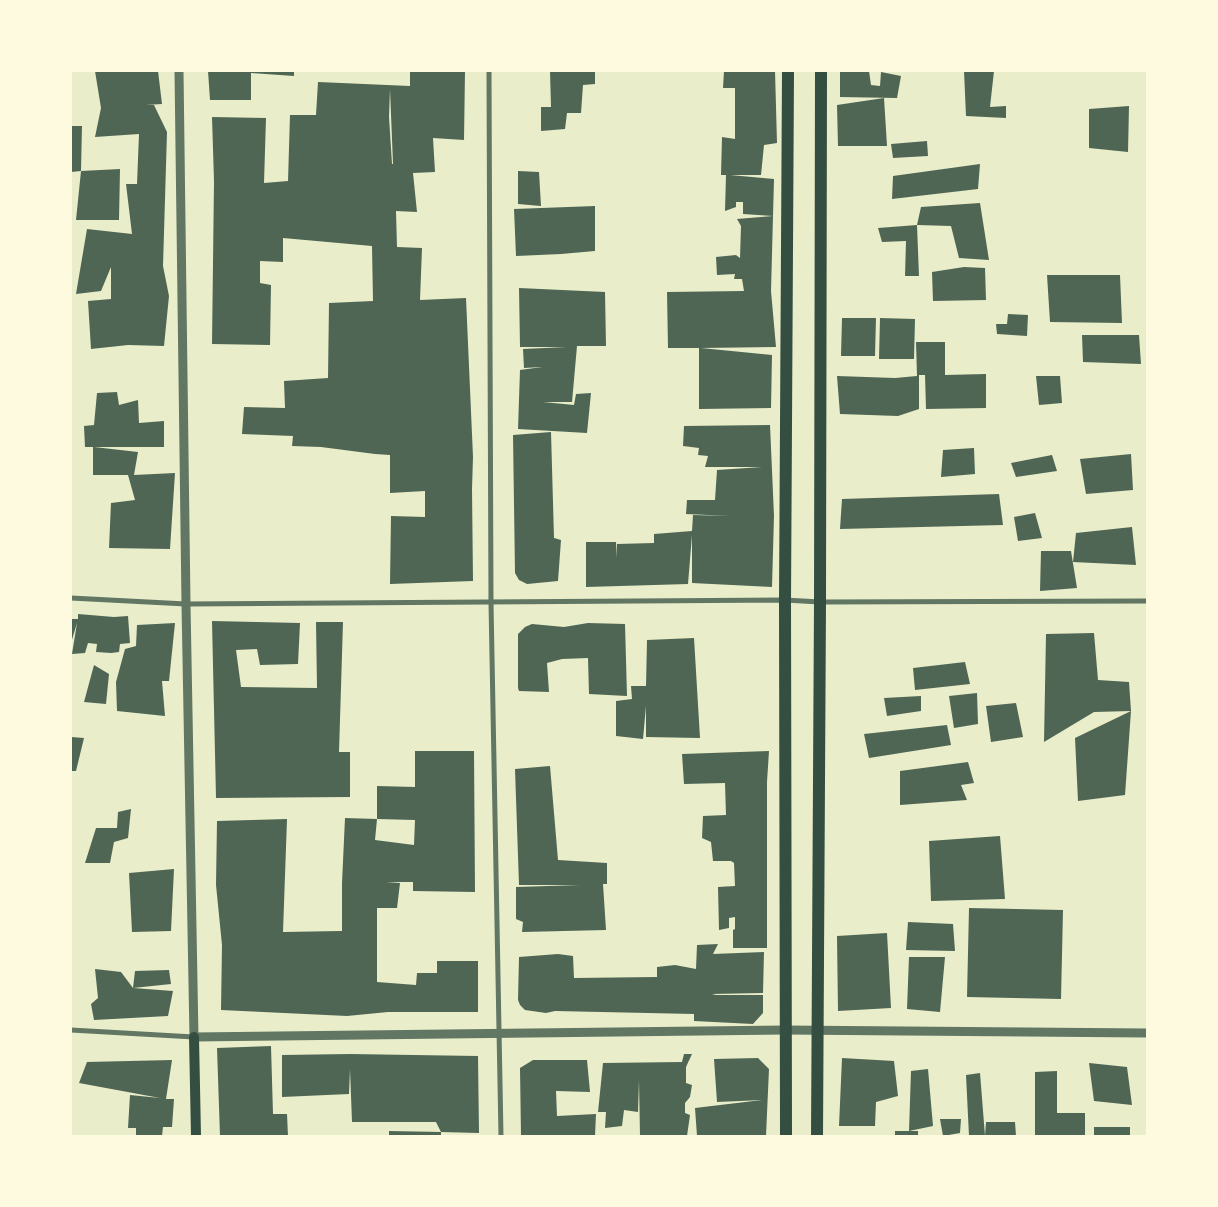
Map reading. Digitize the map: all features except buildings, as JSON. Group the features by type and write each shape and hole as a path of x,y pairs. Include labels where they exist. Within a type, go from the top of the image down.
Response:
{"main road":[{"path":"786,1136 785,600 788,71"},
{"path":"817,1136 821,71"},
{"path":"194,1037 196,1136"}],"street":[{"path":"179,71 194,1037"},
{"path":"489,71 491,603 501,1136"},
{"path":"71,598 186,604 785,600 820,602 1147,602"},
{"path":"71,1030 194,1037 785,1030 1147,1033"}]}
